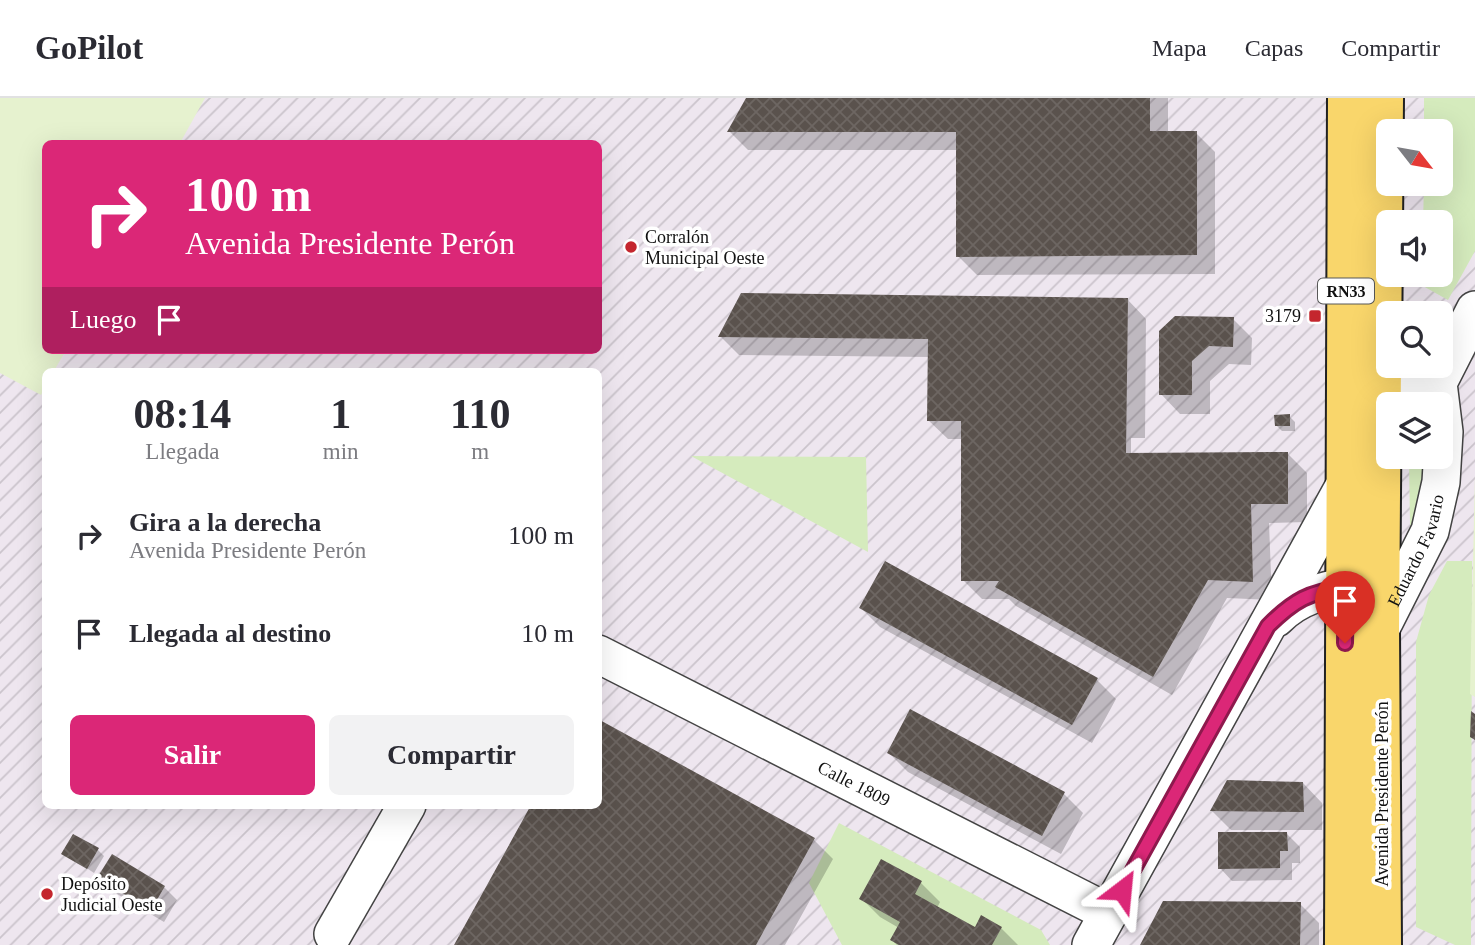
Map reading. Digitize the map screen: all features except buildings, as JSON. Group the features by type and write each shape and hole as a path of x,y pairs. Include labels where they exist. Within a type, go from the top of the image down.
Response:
{"main road":[{"name":"Avenida Presidente Perón","path":"1347,98 1364,398 1346,483 1363,583 1380,630 1382,945"},
{"name":"Avenida Presidente Perón","path":"1344,945 1363,583 1364,398 1384,98"}],"lane":[{"path":"1364,398 1438,383 1475,310"},
{"name":"Eduardo Favario","path":"1380,630 1430,531 1441,482 1444,432 1438,383"},
{"path":"1091,945 1346,483"},
{"path":"1268,626 1289,605 1316,591 1363,583 1404,560 1430,531"},
{"name":"Calle 1809","path":"602,656 1109,914"},
{"path":"333,934 405,809"}],"shaded area":[{"path":"0,98 1475,98 1475,945 0,945"}],"green space":[{"path":"0,98 205,98 182,140 42,140 42,354 64,354 56,368 42,368 41,395 0,373"},
{"path":"1424,98 1475,98 1475,251 1448,300 1425,287 1453,287 1453,210 1423,210 1424,196 1453,196 1453,119 1424,119"},
{"path":"691,456 866,457 868,552"},
{"path":"1409,469 1425,469 1425,491 1416,525 1410,525"},
{"path":"1475,475 1475,697 1470,694"},
{"path":"1447,561 1472,561 1471,945 1455,945 1416,927 1416,642 1429,595"},
{"path":"839,823 1041,930 1050,945 842,945 809,883"}],"place":[{"name":"Corralón Municipal Oeste","path":"631,247"},
{"name":"3179","path":"1315,316"},
{"name":"Depósito Judicial Oeste","path":"47,894"}],"route":[{"path":"1122,890 1268,626 1289,605 1316,591 1346,587 1345,643"}]}
